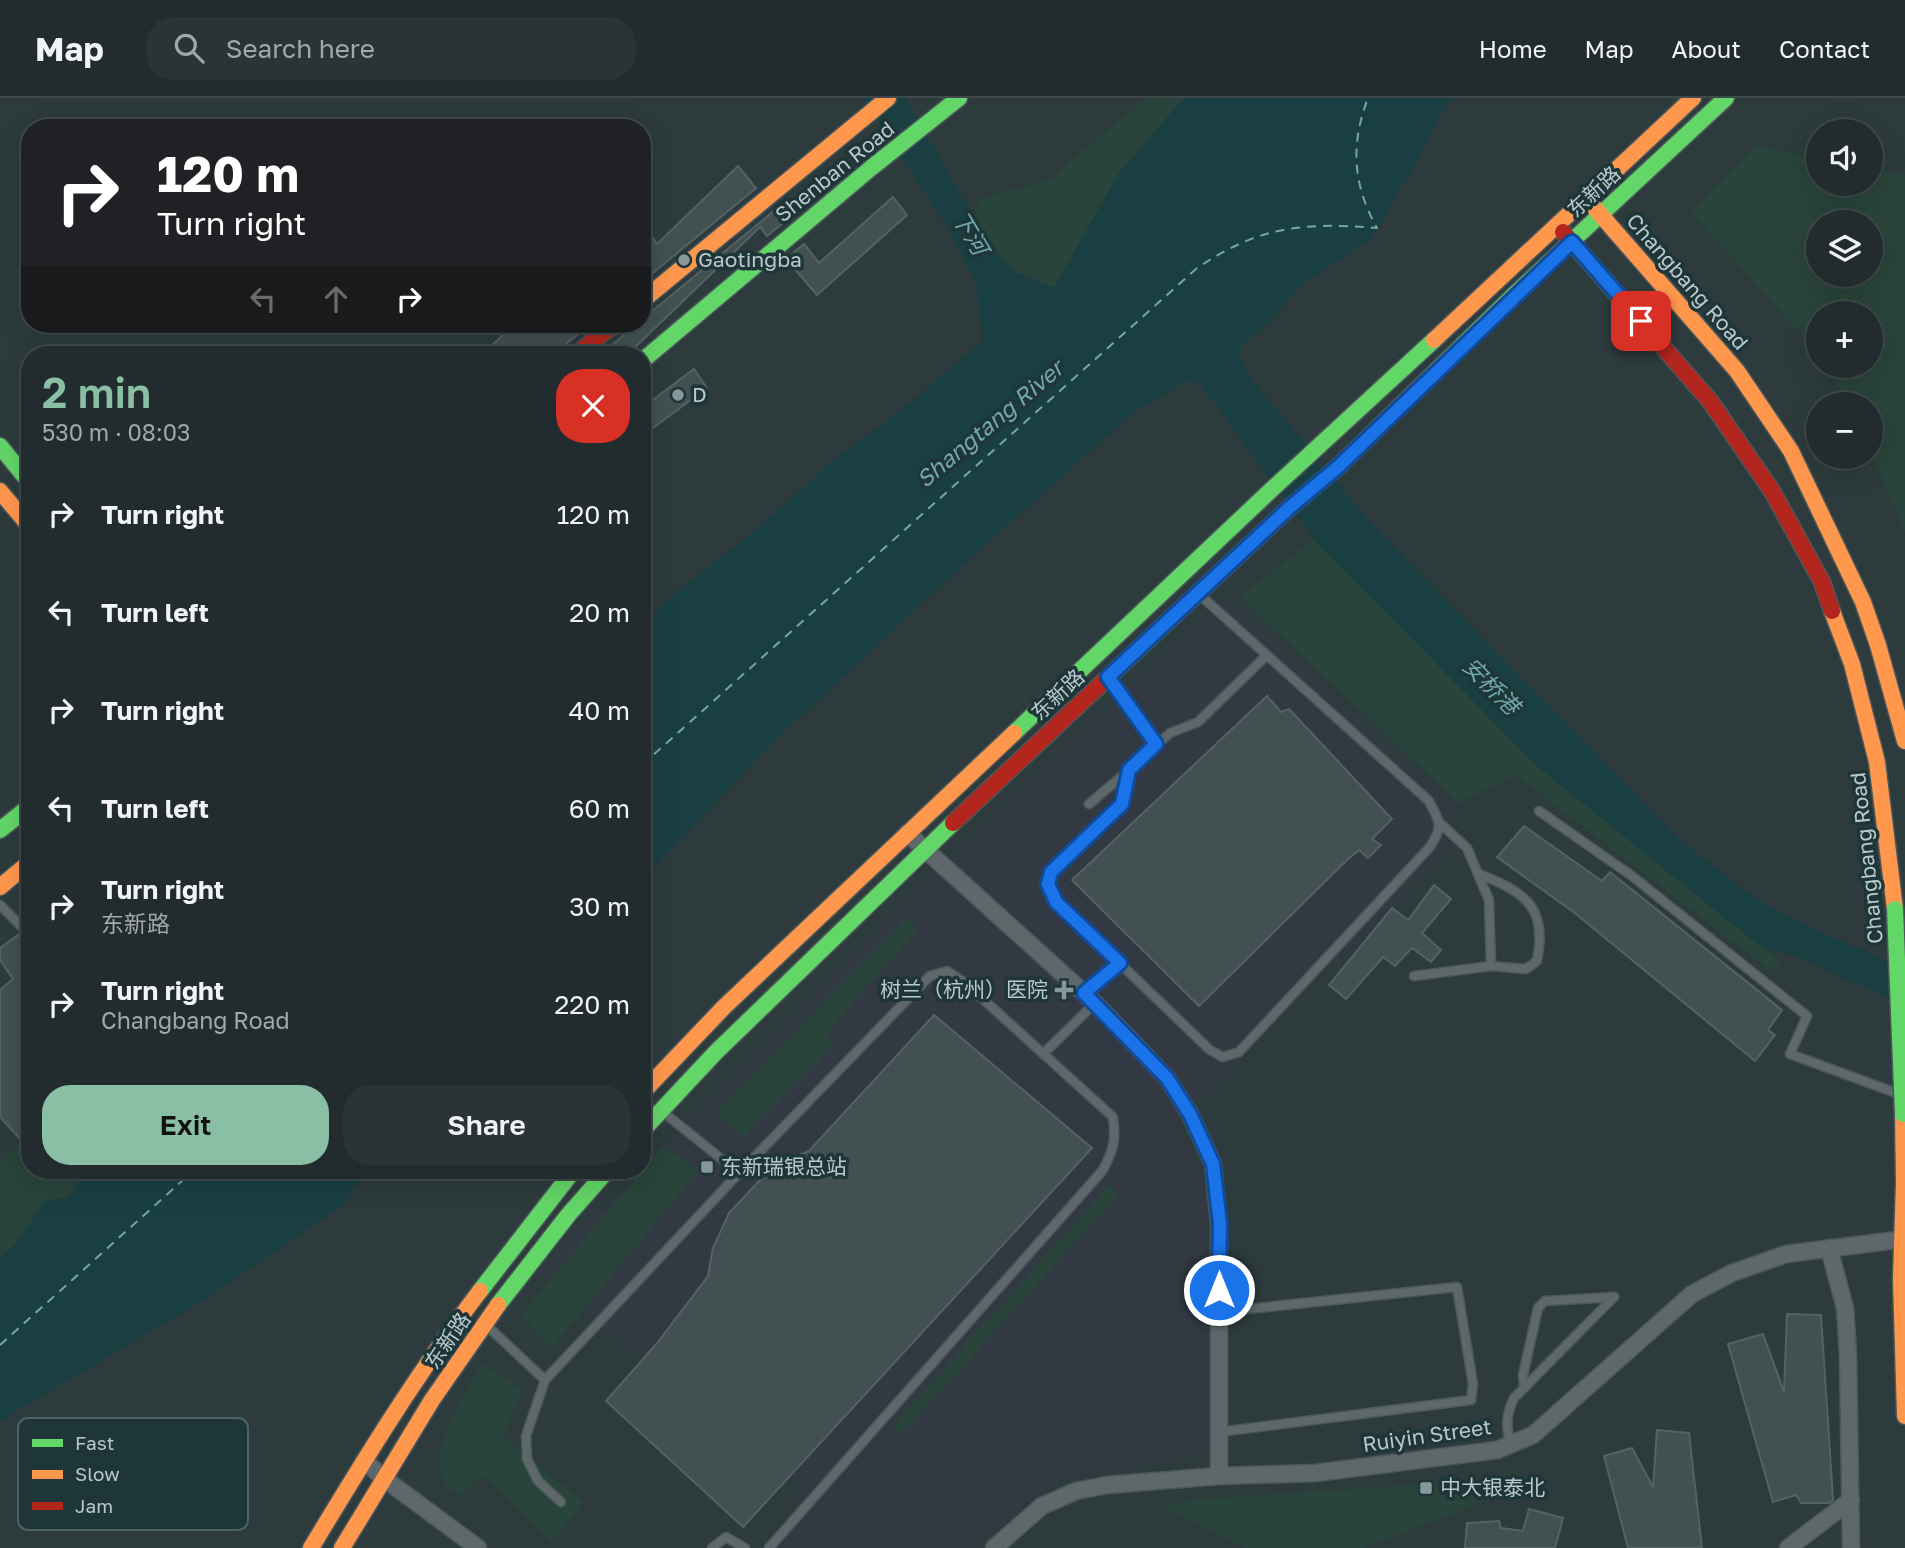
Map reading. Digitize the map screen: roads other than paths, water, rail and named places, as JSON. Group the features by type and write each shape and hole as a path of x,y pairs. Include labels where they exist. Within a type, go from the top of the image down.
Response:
{"main road":[{"name":"Shenban Road","path":"651,294 888,98"},
{"name":"Shenban Road","path":"651,353 959,98"},
{"name":"东新路","path":"651,1084 724,1007 907,833 1693,98"},
{"name":"东新路","path":"651,1121 716,1052 924,850 1197,593 1339,466 1726,98"},
{"name":"Changbang Road","path":"1586,198 1737,371 1791,451 1863,602 1900,698 1905,741"},
{"name":"Changbang Road","path":"1557,225 1710,401 1772,491 1822,582 1852,664 1877,762 1895,909 1903,1114 1904,1240 1901,1279 1905,1416"},
{"path":"587,346 603,333"},
{"path":"0,446 21,472"},
{"path":"0,491 21,516"},
{"path":"0,830 21,813"},
{"path":"0,887 21,870"},
{"name":"东新路","path":"311,1548 364,1460 455,1324 567,1179"},
{"name":"东新路","path":"342,1548 382,1477 485,1324 566,1216 600,1179"}],"street":[{"path":"907,833 1090,998 1167,1078 1190,1114 1213,1164 1220,1224 1219,1476"},
{"name":"Ruiyin Street","path":"994,1548 1042,1506 1076,1491 1107,1485 1219,1476 1315,1473 1497,1450 1533,1435 1692,1294 1732,1273 1786,1254 1904,1240"},
{"path":"1829,1248 1845,1308 1851,1548"},
{"path":"364,1460 382,1477 478,1548"},
{"path":"1788,1548 1851,1500"}],"lane":[{"path":"1197,593 1429,800 1440,823 1467,848 1489,900 1491,966"},
{"path":"1088,804 1170,733 1198,722 1266,655"},
{"path":"1108,677 1156,744"},
{"path":"1129,770 1122,804 1051,872 1048,884 1056,902 1210,1050 1223,1057 1239,1052 1429,848 1438,836 1440,823"},
{"path":"1539,811 1632,876 1807,1016 1790,1054 1905,1097"},
{"path":"1414,976 1491,966 1526,969 1537,961 1541,944 1539,930 1537,917 1528,901 1505,884 1479,874"},
{"path":"0,905 21,924"},
{"path":"1043,1054 1120,963"},
{"path":"561,1503 538,1481 527,1459 526,1436 545,1380 739,1173 930,976 947,971 964,982 1113,1117 1116,1137 1112,1153 1103,1170 769,1548"},
{"path":"661,1110 739,1173"},
{"path":"1219,1312 1457,1287 1473,1384 1471,1400 1219,1432"},
{"path":"1510,1444 1506,1427 1507,1413 1514,1398 1524,1388 1614,1297 1545,1301 1538,1308 1523,1375 1524,1388"},
{"path":"485,1324 545,1380"},
{"path":"712,1548 726,1537 745,1548"}],"water":[{"path":"863,98 905,98 998,254 1016,273 1054,288 1119,173 1184,98 1454,98 1443,111 1415,165 1370,240 1305,282 1269,322 1241,347 1240,359 1253,381 1370,522 1679,839 1751,895 1786,916 1905,970 1905,1006 1796,956 1761,947 1538,767 1314,539 1201,385 1186,381 1132,414 977,552 781,735 651,870 651,617 677,592 756,530 835,459 895,415 983,341 976,282 947,227"},
{"path":"81,1179 359,1179 345,1204 202,1301 0,1421 0,1257 17,1243 44,1202 73,1193"}],"place":[{"name":"Gaotingba","path":"684,260"},
{"name":"D","path":"678,395"},
{"name":"树兰（杭州）医院","path":"1064,990"},
{"name":"东新瑞银总站","path":"707,1167"},
{"name":"中大银泰北","path":"1426,1488"}],"water label":[{"name":"下河","path":"970,233"},
{"name":"Shangtang River","path":"990,424"},
{"name":"安桥港","path":"1491,686"}]}
